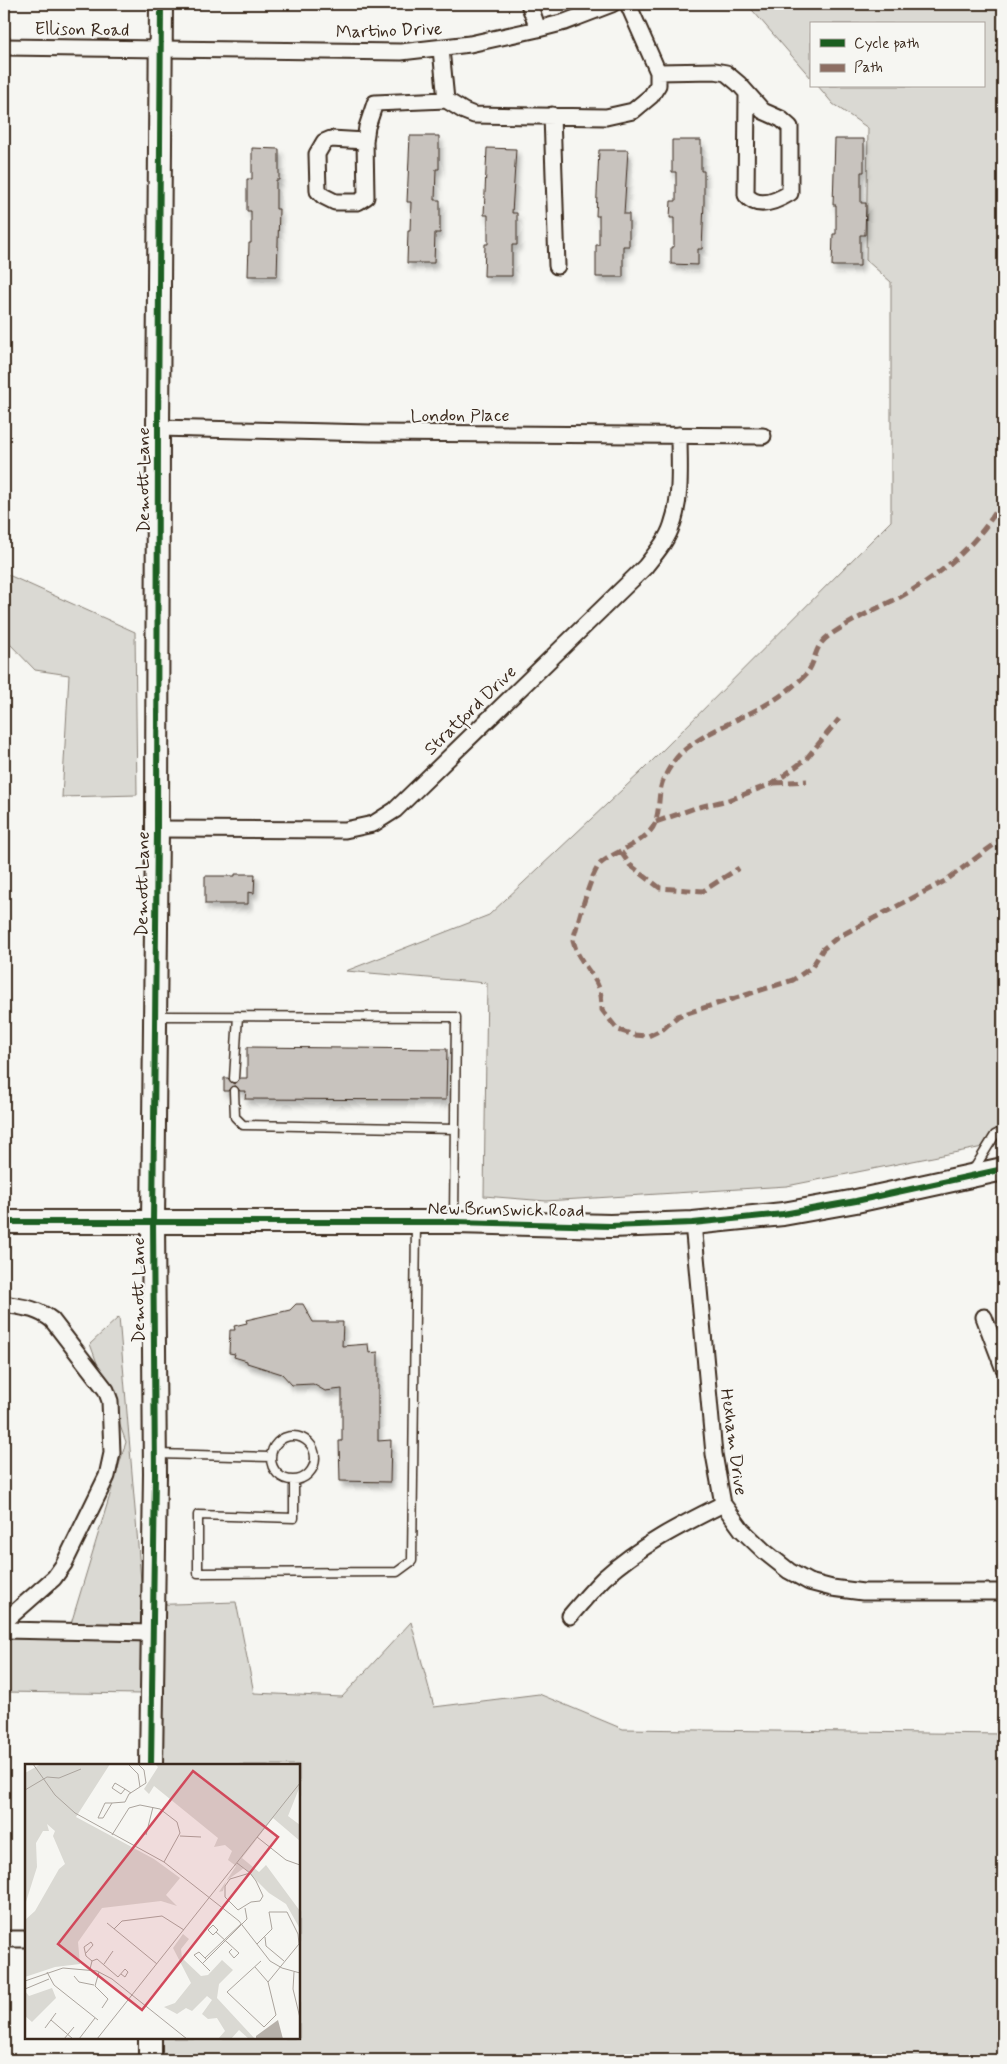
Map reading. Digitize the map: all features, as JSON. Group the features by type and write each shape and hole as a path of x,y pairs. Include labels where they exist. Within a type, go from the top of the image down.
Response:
{"street":[{"name":"Demott Lane","path":"151,1764 151,1633 155,1454 153,1222 158,829 161,4"},
{"path":"530,4 538,29"},
{"name":"Martino Drive","path":"160,49 401,52 441,49 565,22 612,4"},
{"path":"365,141 331,139 324,142 317,154 318,191 323,196 335,202 358,202 366,197 365,141 367,127 375,103 446,100 474,115 606,117 633,110 651,96 658,85 658,72 628,4"},
{"name":"Ellison Road","path":"4,47 160,49"},
{"path":"441,49 446,100"},
{"path":"658,72 715,71 726,73 739,84 763,111 781,119 790,127 790,193 774,203 757,203 746,196 747,94"},
{"path":"552,115 557,266"},
{"name":"London Place","path":"158,428 370,433 763,436"},
{"name":"Stratford Drive","path":"158,829 345,830 373,824 395,810 645,567 672,526 678,504 679,435"},
{"name":"New Brunswick Road","path":"4,1222 454,1222 610,1226 693,1223 783,1214 856,1201 1003,1169"},
{"name":"Hexham Drive","path":"693,1223 714,1454 723,1504 742,1530 789,1571 810,1582 832,1588 863,1592 1003,1592"},
{"path":"4,1304 32,1309 43,1313 52,1320 106,1390 110,1402 112,1453 107,1476 64,1564 54,1578 4,1622"},
{"path":"984,1317 1003,1367"},
{"path":"570,1616 604,1579 636,1552 674,1529 723,1504"},
{"path":"4,1630 151,1633"},
{"path":"4,1939 25,1939"},
{"path":"150,2039 150,2060"}],"lane":[{"path":"156,1016 456,1017 454,1222"},
{"path":"234,1078 238,1016"},
{"path":"234,1091 235,1117 243,1125 455,1129"},
{"path":"969,1176 995,1135 1003,1131"},
{"path":"294,1480 294,1518 198,1515 198,1573 397,1572 412,1561 416,1223"},
{"path":"289,1437 303,1439 309,1443 315,1456 312,1470 301,1479 294,1480 280,1476 275,1471 271,1457 276,1444 289,1437"},
{"path":"155,1454 271,1457"}],"shaded area":[{"path":"747,4 1003,4 1003,1143 787,1186 546,1201 484,1196 487,983 346,971 489,915 641,772 891,521 891,282 866,260 868,128 833,104 820,88 984,88 984,22 810,22 810,77"},
{"path":"4,573 135,632 137,795 62,797 69,675 35,670 9,643 9,617 4,617"},
{"path":"119,1317 143,1605 236,1602 254,1693 342,1697 411,1622 434,1707 539,1694 623,1729 1003,1734 1003,2060 147,2060 146,2039 300,2039 300,1764 143,1764 142,1694 4,1692 4,1629 67,1637 126,1442 90,1344"}],"building":[{"path":"410,136 439,136 439,169 436,169 435,200 440,200 440,233 435,233 434,263 407,263 411,202 407,202"},
{"path":"835,139 864,139 864,172 861,172 861,203 866,203 865,235 860,235 860,266 832,266 833,234 836,234 836,205 833,205"},
{"path":"672,140 701,140 704,202 702,249 698,249 698,265 671,264 671,247 674,247 674,218 670,218 671,201 676,201 676,172 672,172"},
{"path":"252,148 279,149 279,180 276,180 276,209 279,209 277,276 248,276 251,211 247,211 247,179 252,179"},
{"path":"487,148 516,149 512,213 517,213 517,245 512,245 512,276 484,276 485,244 488,244 488,215 484,215"},
{"path":"599,150 628,150 624,214 629,214 629,246 623,246 623,277 596,277 596,245 599,245 599,216 596,216"},
{"path":"235,874 255,874 254,893 248,892 248,904 205,904 205,876 235,876"},
{"path":"247,1047 447,1049 446,1100 245,1099 246,1091 240,1091 236,1086 231,1087 228,1091 224,1091 224,1078 228,1078 234,1084 240,1078 247,1078"},
{"path":"296,1304 303,1304 313,1322 343,1322 342,1346 368,1344 369,1353 378,1352 378,1441 391,1440 390,1482 340,1481 339,1441 342,1441 342,1389 325,1391 313,1384 292,1385 282,1374 247,1363 247,1361 234,1357 235,1354 229,1353 230,1330 235,1330 234,1326 247,1323 246,1320 290,1310"}],"marked path":[{"path":"1003,500 983,530 945,568 916,588 830,635 818,648 807,673 793,686 766,705 707,735 680,754 670,767 662,783 657,818 651,830 639,841 607,859 597,868 585,899 573,940 578,955 599,987 602,1010 618,1030 634,1035 648,1036 663,1029 678,1016 793,980 812,967 823,949 838,937 945,881 1003,838"},
{"path":"656,822 695,808 732,799 774,783 806,759 839,719"},
{"path":"774,783 807,781"},
{"path":"621,852 630,865 660,888 703,891 739,868"}],"cycle path":[{"path":"151,1764 155,1474 153,1222 161,4"},
{"path":"4,1222 454,1222 610,1226 693,1223 783,1214 856,1201 1003,1169"}]}
